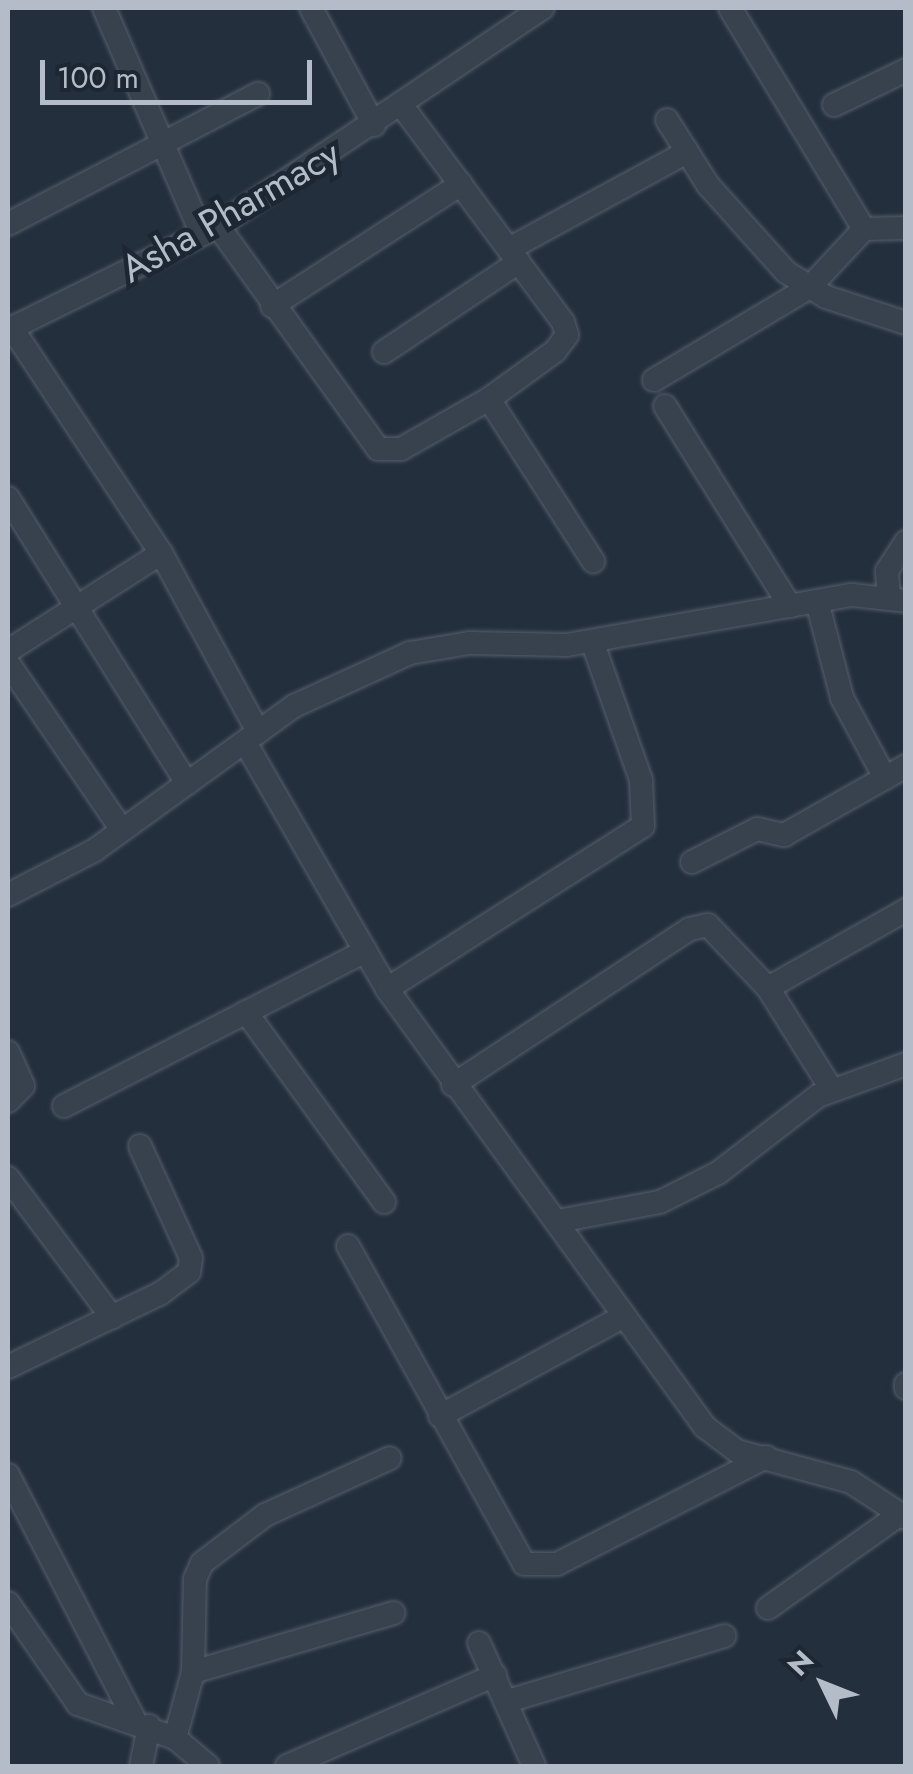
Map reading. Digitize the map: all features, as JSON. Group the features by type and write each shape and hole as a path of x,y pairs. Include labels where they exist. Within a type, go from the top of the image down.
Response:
{"street":[{"path":"104,8 165,147 210,230 272,306 371,442 387,454 489,399 555,351 567,334 402,106"},
{"path":"311,8 374,125"},
{"name":"Asha Pharmacy","path":"10,329 210,230 374,125 543,8"},
{"path":"730,8 864,229"},
{"path":"834,105 906,70"},
{"path":"8,224 165,147 258,94"},
{"path":"667,120 687,152 759,244 810,287 906,323"},
{"path":"384,352 514,256 687,152"},
{"path":"272,306 460,184"},
{"path":"654,380 810,287 864,229 906,228"},
{"path":"10,329 161,553 251,737 387,989 453,1086 558,1221 705,1427 737,1452 851,1482 902,1516 768,1608"},
{"path":"489,399 593,561"},
{"path":"665,406 790,606"},
{"path":"8,498 79,605 187,783"},
{"path":"8,895 122,830 294,706 410,652 469,643 592,641 817,601 897,598 888,571 906,542"},
{"path":"8,651 161,553"},
{"path":"692,862 757,829 784,835 895,772 842,698 817,601"},
{"path":"387,989 642,826 641,780 592,641"},
{"path":"8,663 122,830"},
{"path":"768,988 906,910"},
{"path":"453,1086 690,929 719,930 768,988 832,1090"},
{"path":"64,1106 365,951"},
{"path":"246,1012 384,1202"},
{"path":"8,1052 23,1086 8,1101"},
{"path":"558,1221 660,1202 718,1173 832,1090 902,1072"},
{"path":"8,1367 112,1317 189,1272 191,1258 140,1146"},
{"path":"8,1178 112,1317"},
{"path":"348,1246 524,1564 539,1568 766,1457"},
{"path":"440,1416 624,1316"},
{"path":"176,1738 193,1672 194,1579 202,1563 265,1515 390,1458"},
{"path":"8,1475 142,1723 141,1766"},
{"path":"8,1603 78,1704 142,1723 176,1738 208,1766"},
{"path":"193,1672 393,1614"},
{"path":"508,1701 631,1669 724,1636"},
{"path":"480,1643 534,1766"},
{"path":"287,1766 495,1675"}]}
